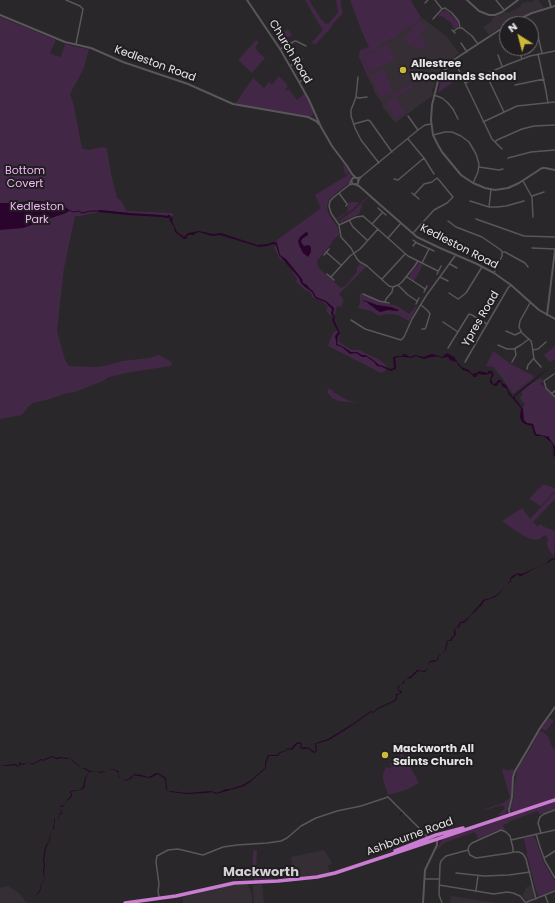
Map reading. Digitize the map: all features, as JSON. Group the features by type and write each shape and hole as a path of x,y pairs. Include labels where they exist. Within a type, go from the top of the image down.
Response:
{"highway":[{"name":"Ashbourne Road","path":"125,903 159,899 237,882 266,882 335,873 365,864 429,839 486,823 555,800"}],"street":[{"path":"66,0 80,6 82,9 76,44"},
{"name":"Church Road","path":"247,0 280,49 316,115"},
{"path":"435,0 442,9 447,9 454,16 459,22 460,28"},
{"path":"467,0 477,10 485,14 495,15 518,0"},
{"path":"496,0 504,10"},
{"path":"549,0 552,7"},
{"path":"525,16 555,6"},
{"path":"433,19 442,9"},
{"name":"Kedleston Road","path":"0,15 52,37 96,50 123,62 188,84 233,104 308,117 320,125"},
{"path":"454,32 460,28"},
{"path":"460,28 470,35 478,44"},
{"path":"499,30 454,61 447,67 441,76 434,95 431,110 433,135 440,148 461,175 484,188 508,188 543,168 555,170"},
{"path":"280,49 295,41 306,46"},
{"path":"539,42 542,53"},
{"path":"461,44 467,52"},
{"path":"539,54 555,51"},
{"path":"498,55 502,66"},
{"path":"465,83 502,66 532,56"},
{"path":"538,56 548,103"},
{"path":"290,66 302,59"},
{"path":"454,61 492,139 502,149"},
{"path":"486,74 504,112"},
{"path":"299,82 305,79 305,77"},
{"path":"358,77 359,84 351,112 354,124 361,140 379,163"},
{"path":"515,85 544,79"},
{"path":"434,95 447,102 458,119"},
{"path":"356,97 367,97"},
{"path":"483,122 521,105 555,102"},
{"path":"312,119 316,115"},
{"name":"Kedleston Road","path":"308,117 316,115 332,146 358,181"},
{"path":"409,116 418,130"},
{"path":"354,124 369,120 392,152"},
{"path":"349,185 358,181 418,130 425,125 431,124"},
{"path":"495,142 522,129 534,126 555,125"},
{"path":"433,135 449,132 456,133 469,142 478,159 479,167 473,183"},
{"path":"408,139 424,158 434,174"},
{"path":"508,158 531,152 555,150"},
{"path":"394,179 398,181 424,158"},
{"path":"479,167 501,169"},
{"path":"352,174 354,184"},
{"path":"361,177 352,180 349,185 332,199 329,206 331,213 339,225 341,237 351,248 358,261 367,266 389,286 393,287 398,285 418,261"},
{"path":"413,233 434,210 447,203 452,198 452,194 437,178 432,182 424,184 414,195"},
{"path":"358,181 359,186"},
{"path":"522,181 532,196 534,216"},
{"name":"Kedleston Road","path":"354,184 359,186 419,238 494,273 539,310 555,319"},
{"path":"489,207 491,189"},
{"path":"532,196 544,192"},
{"path":"339,193 347,202 346,206"},
{"path":"412,193 419,199"},
{"path":"470,201 489,207 506,206 524,201"},
{"path":"378,208 386,215"},
{"path":"372,224 382,213"},
{"path":"339,225 361,216 365,217 405,254 438,271"},
{"path":"476,218 525,236 555,237"},
{"path":"350,220 353,227 367,240"},
{"path":"448,221 454,226 482,236 502,252 505,252 526,263 528,267"},
{"path":"388,238 401,222"},
{"path":"331,277 341,265 357,252 378,229"},
{"path":"413,240 434,251"},
{"path":"413,246 416,242"},
{"path":"532,248 555,250 554,268 547,315"},
{"path":"324,255 329,249"},
{"path":"422,263 429,249"},
{"path":"326,252 341,265"},
{"path":"494,273 502,256 502,252"},
{"path":"381,279 405,254"},
{"path":"351,320 365,329 399,341 402,339 420,305 455,256"},
{"path":"450,264 457,268"},
{"path":"437,274 441,266"},
{"path":"449,293 458,299 463,295 482,267"},
{"path":"327,274 334,280"},
{"path":"407,276 426,289"},
{"path":"440,277 448,281"},
{"path":"398,285 408,295 417,301"},
{"name":"Ypres Road","path":"465,362 510,285"},
{"path":"424,292 427,286"},
{"path":"385,302 392,292 393,287"},
{"path":"363,294 379,301 389,303"},
{"path":"416,304 419,298"},
{"path":"530,303 519,326 521,332 532,344 534,358 541,367"},
{"path":"420,305 430,314 424,330"},
{"path":"448,348 467,316 470,314 487,324"},
{"path":"443,322 445,325 458,332"},
{"path":"506,331 515,335 521,332"},
{"path":"498,345 508,349 515,349 529,339"},
{"path":"533,350 538,349 546,342"},
{"path":"512,362 516,355 515,349"},
{"path":"527,369 528,365 534,358"},
{"path":"554,374 544,381 546,388 555,397"},
{"path":"510,815 509,810 515,771 540,728 555,707"},
{"path":"159,899 159,884 156,862 157,856 168,850 178,849 203,855 223,847 237,844 281,841 301,826 316,818 388,797 429,839"},
{"path":"541,833 538,823 540,817 555,810"},
{"path":"468,850 472,843 501,830 509,834 514,848 513,852"},
{"path":"511,840 555,830"},
{"path":"536,834 544,858 555,877"},
{"path":"423,903 425,868 438,845 436,837"},
{"path":"468,850 471,856 476,858 513,852 519,852 525,855 536,898"},
{"path":"442,903 439,894 440,863 444,857 468,850"},
{"path":"544,858 555,851"},
{"path":"456,872 478,876 509,875 530,872"},
{"path":"476,891 478,876"},
{"path":"424,878 439,879"},
{"path":"439,885 494,894 507,892 514,893 520,896 526,903 555,892"},
{"path":"545,895 548,903"}],"shaded area":[{"path":"534,0 538,0 544,8 522,16 499,16 499,28 489,35 483,27 491,22 493,17 506,12 509,13 521,6 521,4 529,1 530,3"},
{"name":"Allestree Woodlands School","path":"421,17 446,36 459,53 441,69 431,91 433,92 432,96 395,123 382,106 382,103 374,92 372,84 359,57 360,50 381,44 396,37 401,32 415,24"},
{"path":"29,201 56,203 67,208 69,211 23,228 0,230 0,203"},
{"path":"100,210 167,216 170,215 173,218 172,221 177,232 184,237 188,233 199,231 213,234 221,233 257,245 274,242 277,243 280,255 286,259 302,279 303,283 313,291 316,297 326,301 334,308 333,315 335,316 334,320 340,333 337,344 351,352 357,352 365,355 379,365 390,369 394,368 393,357 402,356 404,355 402,355 403,354 410,357 415,355 424,357 431,354 442,357 447,353 454,357 461,367 469,370 472,374 479,371 488,373 488,371 492,371 494,375 491,379 493,384 498,380 501,380 502,383 506,385 513,397 555,363 514,397 523,409 524,420 527,423 533,424 536,434 549,437 555,446 555,458 553,454 553,445 551,442 543,436 536,436 532,426 522,422 520,417 521,408 508,393 507,389 502,386 501,382 498,383 497,386 490,383 490,378 492,376 491,373 485,375 478,374 474,377 469,372 463,370 457,362 450,360 448,357 442,358 436,356 424,359 416,356 411,358 397,357 395,359 396,369 391,371 377,366 367,357 362,357 356,353 350,354 342,347 336,345 335,336 338,332 332,319 334,317 331,314 332,309 325,302 315,298 312,292 301,283 299,278 279,255 276,245 273,244 259,247 220,235 212,236 199,232 194,235 188,235 186,239 184,239 175,232 169,218 171,219 170,217 98,212"},
{"path":"306,232 308,235 302,239 301,242 304,246 309,245 311,247 311,252 308,257 303,253 298,241"},
{"path":"363,300 377,305 399,310 380,312"},
{"path":"555,558 548,563 544,564 549,560"},
{"path":"539,566 521,576 518,574 511,579 511,582 507,584 510,582 510,579 512,576 518,573 522,574"},
{"path":"506,585 498,595 493,598 484,601 464,623 461,623 459,627 456,628 460,622 465,621 470,616 483,600 498,594"},
{"path":"456,628 456,634 451,641 448,641 446,650 442,654 445,650 447,641 454,635 454,630"},
{"path":"439,654 442,654 439,655 438,660 430,662 428,667 430,661 437,660"},
{"path":"428,668 425,672 418,671 411,678 405,679 417,670 424,671"},
{"path":"401,684 398,689 402,693 397,695 397,699 395,701 373,713 371,712 329,740 316,744 317,751 315,753 309,749 301,749 304,747 309,748 315,752 316,743 328,739 371,711 373,712 395,700 396,694 401,693 397,688"},
{"path":"298,742 302,744 301,749 301,744 297,744 292,750 287,749 286,751 280,753 278,756 269,756 265,769 244,786 216,794 212,792 187,794 169,792 187,793 211,791 217,793 243,785 265,768 268,755 277,755 280,752 285,751 287,748 291,749"},
{"path":"52,756 56,758 70,757 67,759 56,759 52,757 43,761 41,760 32,765 28,762 32,764 41,759 43,760"},
{"path":"19,762 23,764 28,762 23,765 20,764 19,767 14,765 0,766 15,764 19,766"},
{"path":"85,768 90,771 95,771 89,772 85,769 81,769"},
{"path":"89,772 84,788 78,791 83,787 85,778"},
{"path":"158,773 166,778 167,789 169,792 166,789 165,779 158,774 150,778 133,775 149,777"},
{"path":"75,790 78,791 71,792 71,798 65,802 70,797 71,791"},
{"path":"51,831 50,840 46,848 44,860 45,880 43,873 43,860 45,847 49,841"},
{"path":"324,850 332,863 328,866 330,873 293,878 291,857"},
{"path":"45,880 42,883 40,892 32,899 39,892 42,882"},
{"path":"262,884 264,903 254,903 253,885"},
{"path":"232,885 248,885 252,895 252,903 183,903 183,897"},
{"path":"532,885 535,895 534,898 528,901 522,896 527,887"},
{"path":"8,886 19,893 27,903 0,903 0,888"},
{"path":"451,896 484,901 499,903 450,903"}],"green space":[{"path":"305,0 309,0 326,24 329,23 338,12 336,0 341,0 342,14 316,44 313,44 312,42 323,30"},
{"path":"350,0 412,0 411,1 421,17 415,24 401,32 396,37 362,55 369,74 368,77 359,57 360,50 369,47"},
{"path":"445,10 458,22 458,27 455,29 453,28 452,24 442,16 439,17 441,12"},
{"name":"Kedleston Park","path":"0,17 56,40 50,53 54,55 61,57 65,44 89,49 84,68 70,94 82,148 89,150 102,147 107,149 117,198 121,201 127,211 172,213 174,215 171,217 168,215 100,210 96,213 75,216 64,268 57,331 65,360 69,366 105,366 122,361 149,358 159,355 172,362 171,366 109,377 103,381 75,392 33,403 22,415 0,419"},
{"path":"419,21 426,27 411,45 404,39"},
{"path":"288,29 292,35 279,43 276,39 282,35 281,33"},
{"path":"420,36 427,42 419,51 412,46"},
{"path":"256,40 259,42 255,48 265,58 252,73 238,60"},
{"path":"388,44 395,60 370,72 363,56"},
{"path":"384,70 394,92 380,98 370,76"},
{"path":"279,76 288,87 285,89 286,91 289,89 297,100 305,93 313,111 312,116 235,104 253,78 264,88 269,82 272,85"},
{"path":"444,76 445,79 450,77 452,83 438,93 440,83"},
{"path":"412,83 412,88 395,97 405,113 396,119 385,103 394,97 394,95 400,90"},
{"path":"343,163 351,176 350,182 329,199 327,206 328,213 338,228 339,235 331,242 332,243 317,261 318,267 341,288 345,286 357,272 357,267 360,264 366,267 339,294 344,300 341,307 337,306 335,314 330,316 326,310 328,307 323,302 313,298 310,292 305,290 296,282 297,278 288,264 280,259 274,248 277,240 321,208 315,195 346,176 348,173 345,175"},
{"path":"368,196 361,205 362,207 359,214 338,222 354,210"},
{"path":"349,202 359,203 337,220 336,219 347,212"},
{"path":"419,263 423,265 414,281 409,276"},
{"path":"360,293 381,302 397,306 409,314 416,306 417,307 409,321 394,314 379,316 371,311 358,308 360,303","holes":["367,301 387,307 398,311 388,310 381,312 370,305"]},
{"path":"339,329 339,342 352,350 359,350 380,360 387,366 385,371 381,373 328,346 333,333"},
{"path":"555,346 555,359 550,362 544,355"},
{"path":"493,351 511,364 532,375 534,378 513,394 493,367 486,366"},
{"path":"541,378 543,382 540,383 541,385 555,398 555,446 549,436 546,437 537,435 533,424 527,423 523,417 522,408 525,405 520,398 522,391"},
{"path":"329,388 347,400 358,403 339,401 332,398 327,392"},
{"path":"543,484 555,488 555,491 541,506 529,499"},
{"path":"555,492 555,499 533,522 537,526 542,524 542,526 555,531 554,557 548,548 548,539 545,535 534,540 516,531 502,521 522,508 530,519"},
{"path":"549,718 553,720 553,722 546,731 542,729 542,727"},
{"path":"542,731 548,736 552,747 555,750 555,799 515,812 512,811 511,808 517,770 539,732"},
{"path":"401,751 419,783 406,790 388,795 383,780 383,774 386,767 390,768 392,766 389,764 400,759"},
{"path":"504,768 506,771 512,769 514,770 511,797 508,810 505,814 499,816 505,808 502,805 485,809 503,803 510,798 502,770"},
{"path":"555,802 555,810 540,815 538,811 508,822 503,825 505,830 498,830 478,839 475,832 444,843 436,850 443,839"},
{"path":"533,836 545,865 555,881 555,890 539,896 537,894 526,854 524,838"},
{"path":"257,850 256,872 260,876 264,876 268,873 272,880 254,881 252,874 253,851"}],"waterway":[{"path":"68,210 74,212 79,211 82,213 101,211"}],"place":[{"name":"Allestree Woodlands School","path":"403,70"},
{"name":"Mackworth All Saints Church","path":"385,755"}],"district":[{"name":"Mackworth","path":"261,873"}],"park label":[{"name":"Bottom Covert","path":"25,177"}]}
